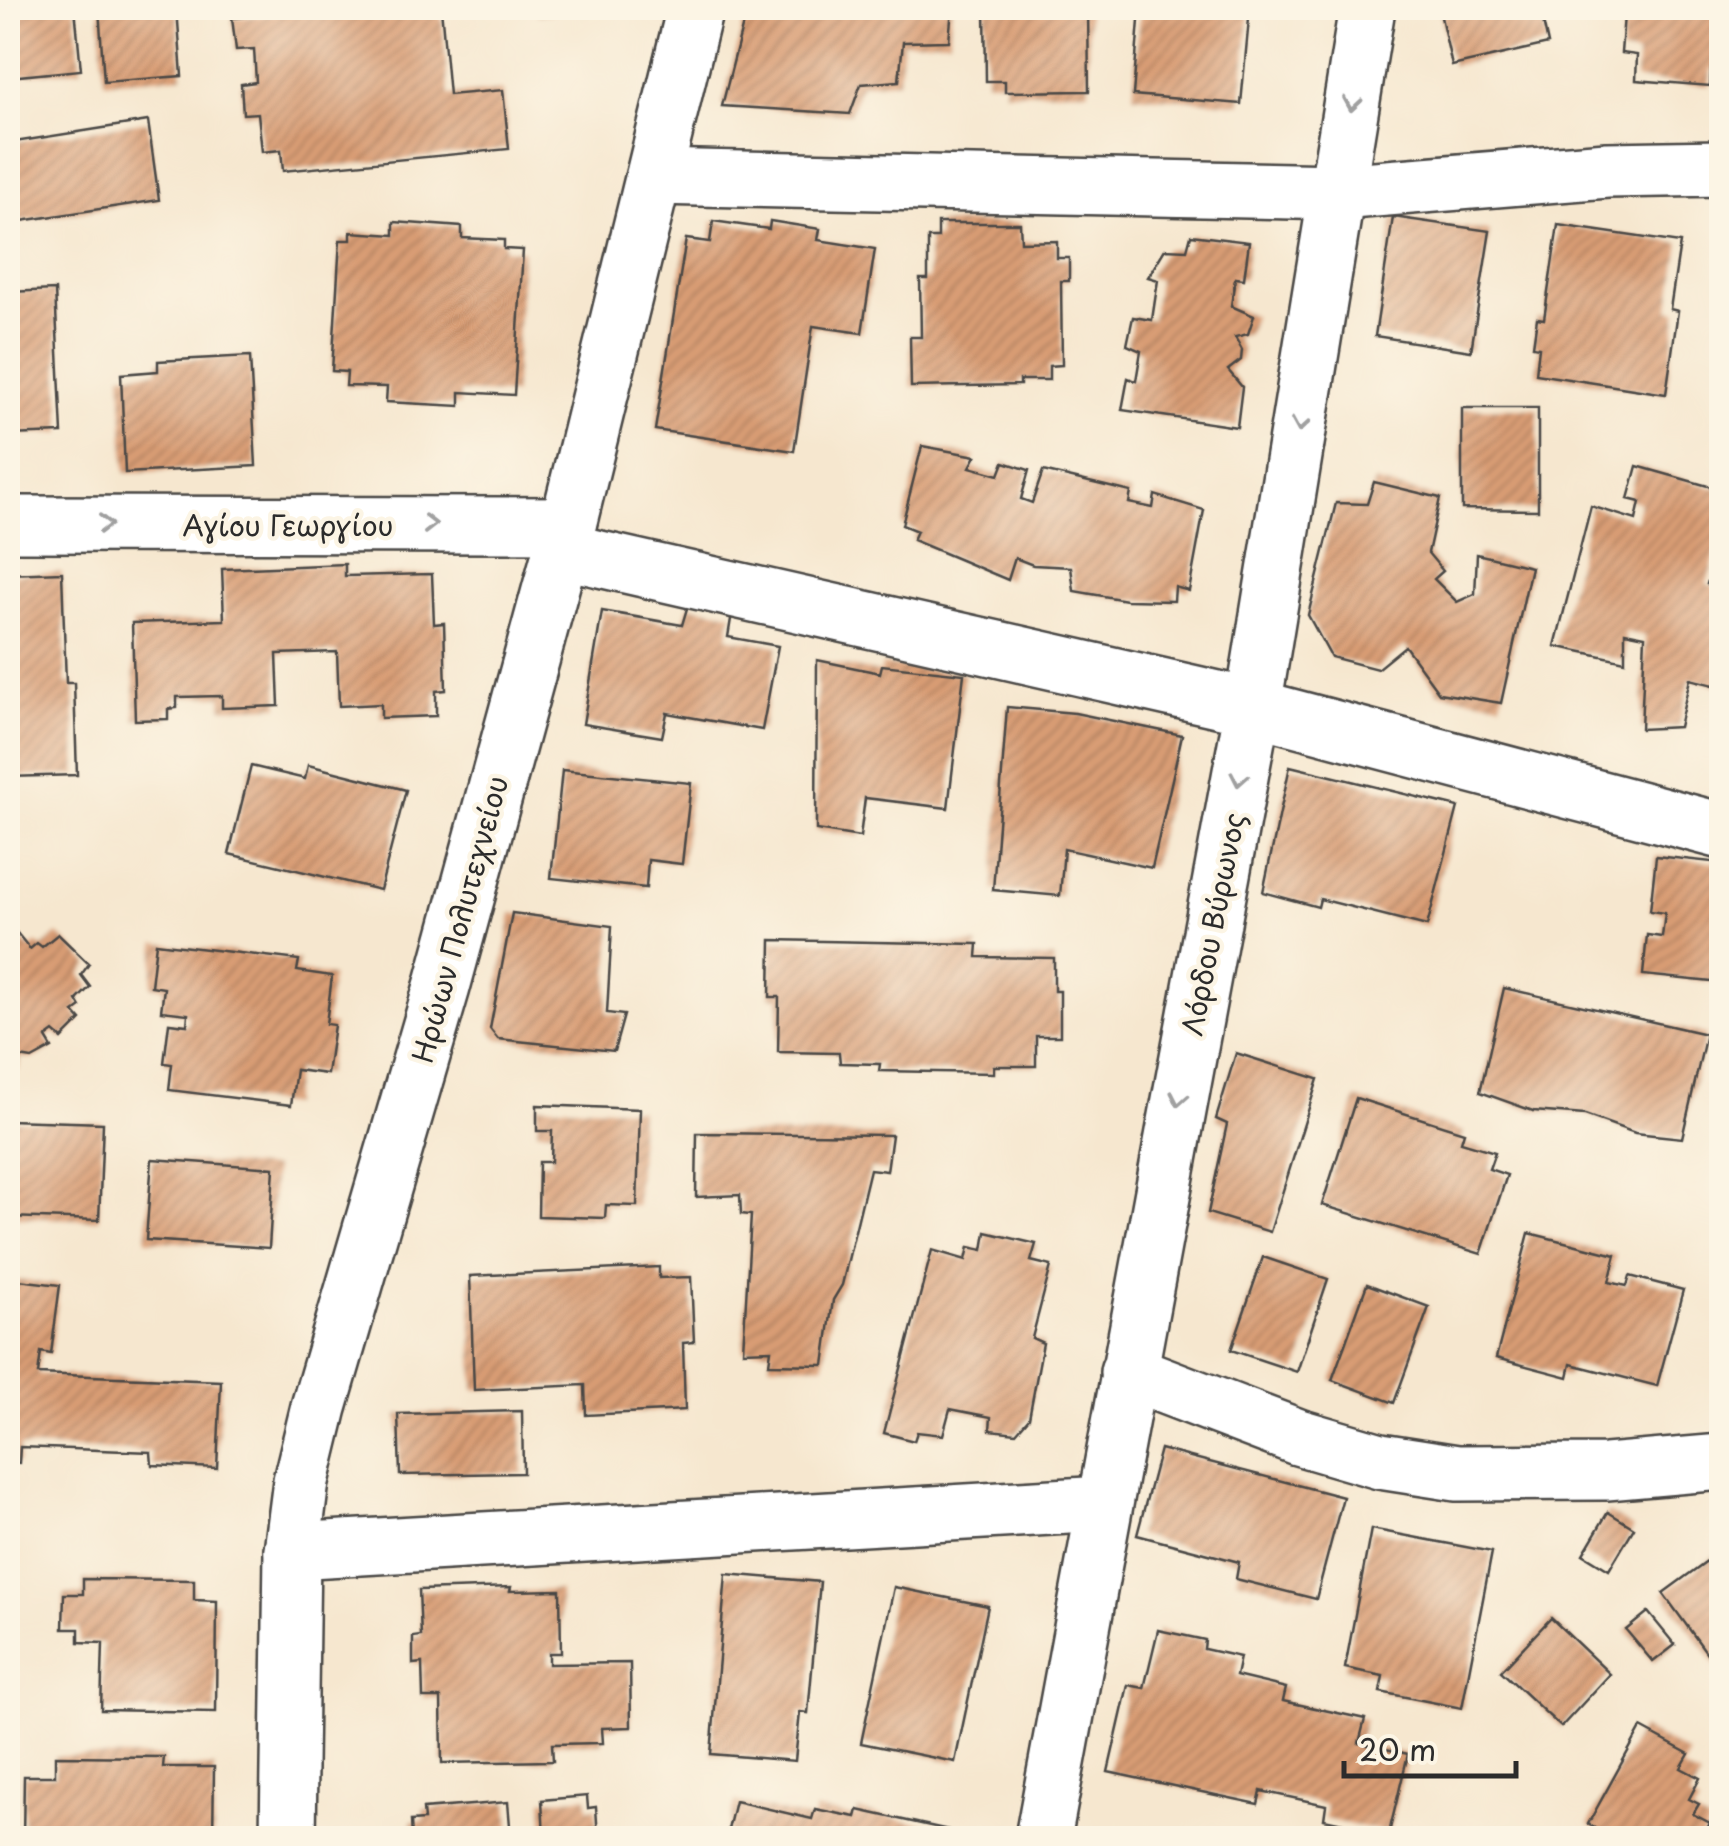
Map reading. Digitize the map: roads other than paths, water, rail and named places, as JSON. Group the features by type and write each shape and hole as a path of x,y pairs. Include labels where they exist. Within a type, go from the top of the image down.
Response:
{"street":[{"name":"Ηρώων Πολυτεχνείου","path":"288,1838 292,1551 300,1481 442,987 564,538 695,8"},
{"name":"Λόρδου Βύρωνος","path":"1044,1838 1253,707 1367,8"},
{"path":"654,176 1338,192 1607,170 1722,168"},
{"name":"Αγίου Γεωργίου","path":"8,524 564,538 1253,707 1722,831"},
{"path":"1128,1372 1298,1437 1399,1464 1457,1473 1606,1472 1722,1462"},
{"path":"292,1551 1104,1504"}]}
